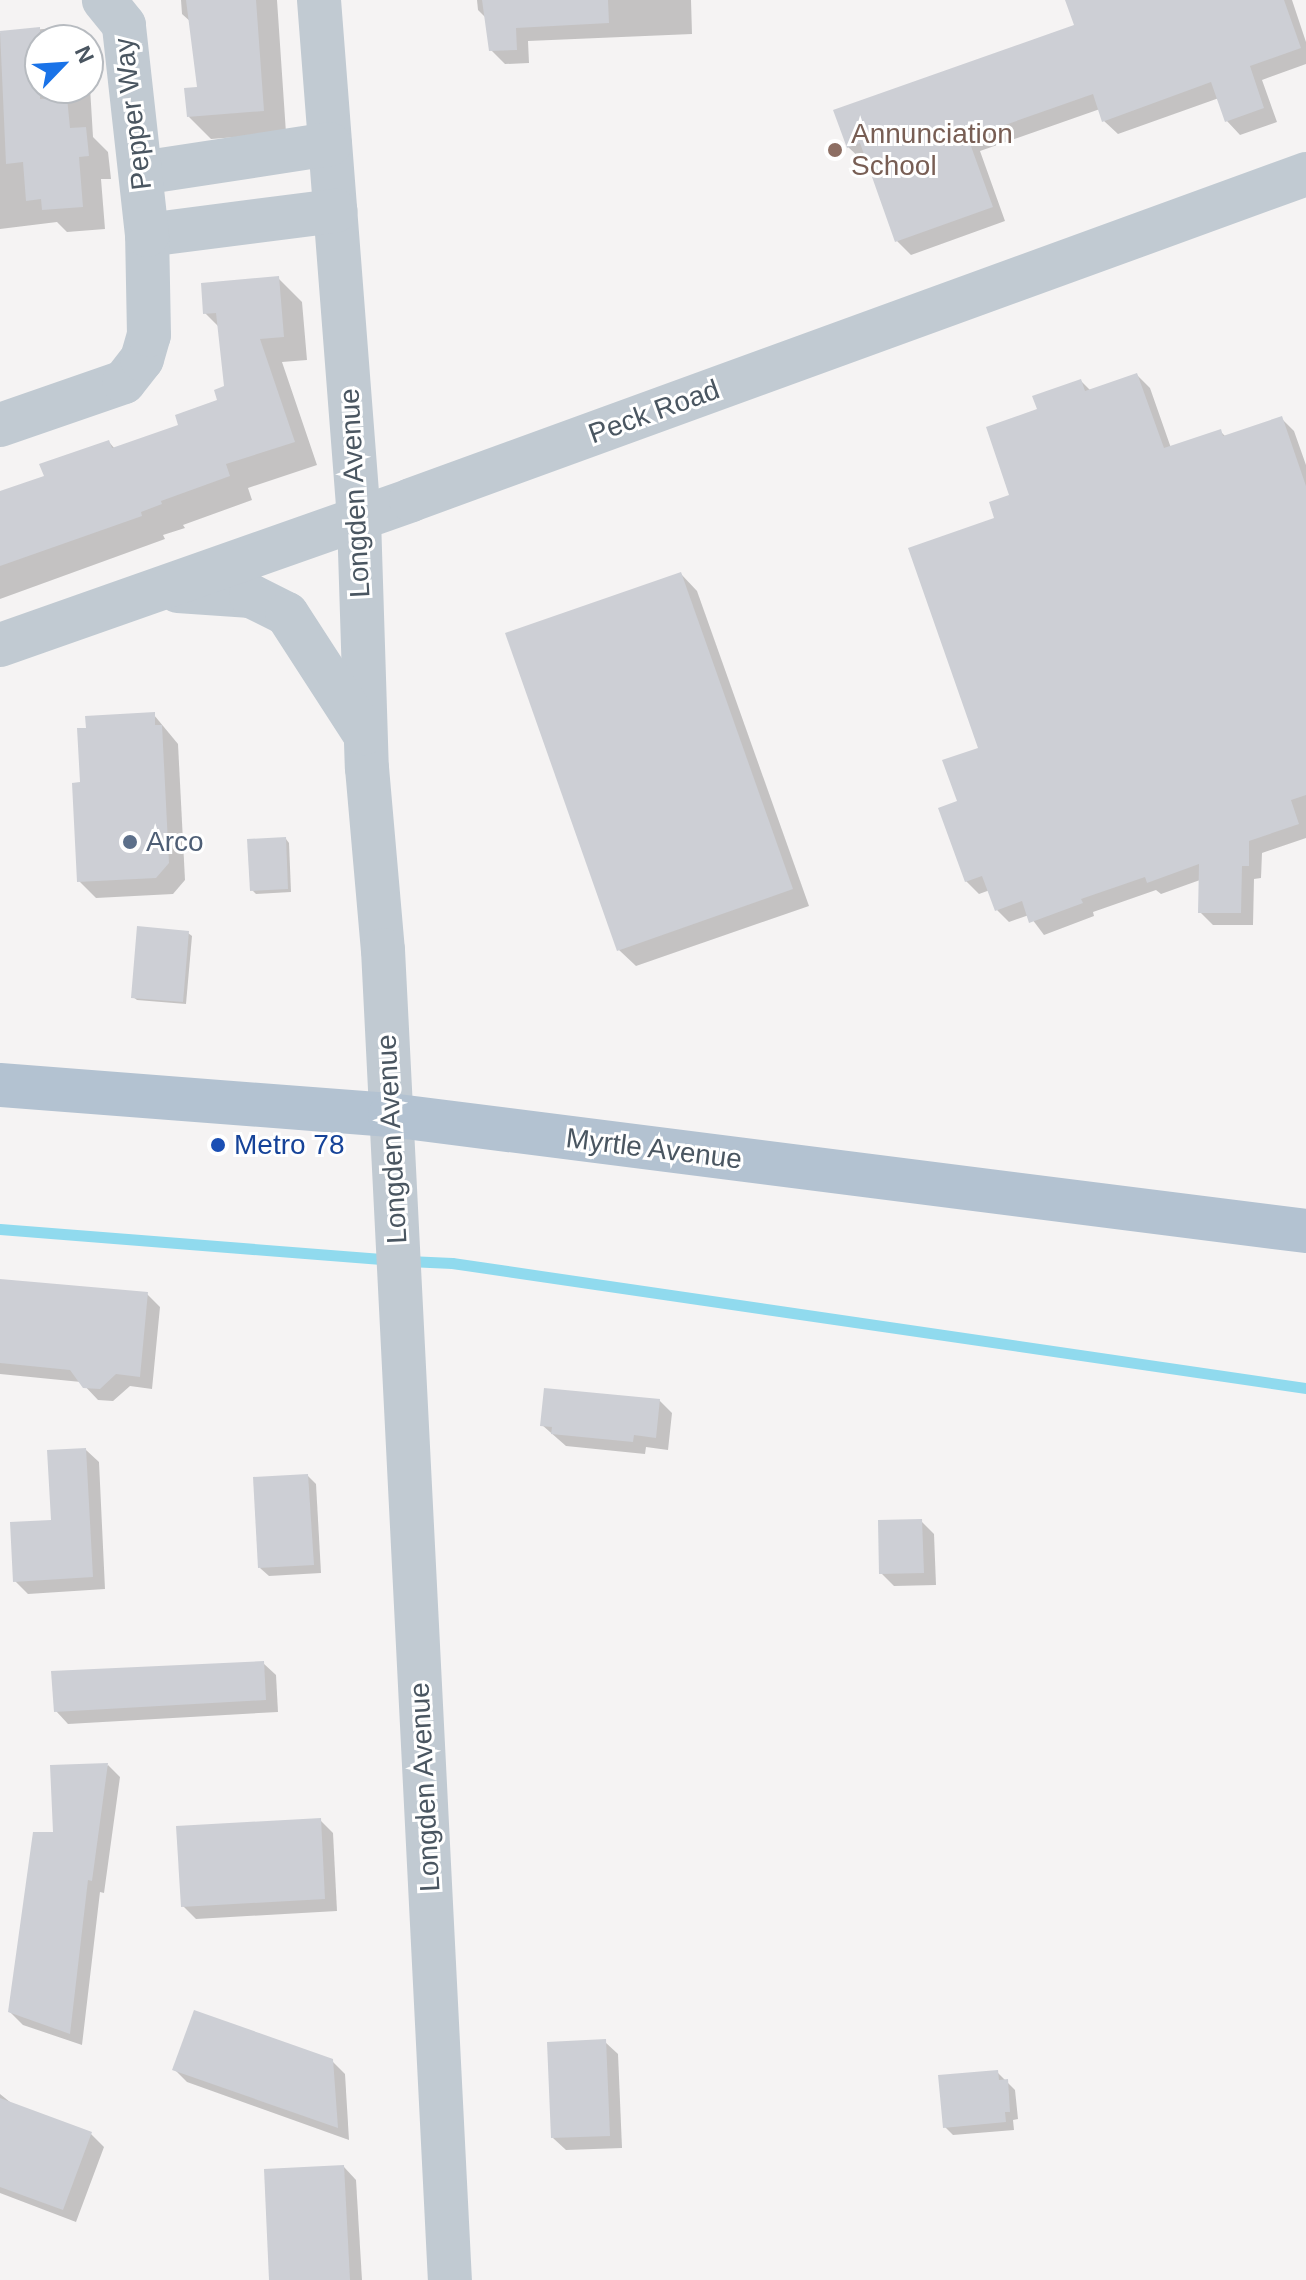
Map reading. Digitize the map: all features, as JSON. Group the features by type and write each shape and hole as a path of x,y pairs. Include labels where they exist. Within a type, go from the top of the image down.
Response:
{"main road":[{"name":"Myrtle Avenue","path":"0,1085 390,1115 1306,1231"}],"street":[{"name":"Pepper Way","path":"0,425 124,382 142,359 149,335 147,235 124,25 104,0"},
{"name":"Longden Avenue","path":"319,0 359,519 366,735 383,950 450,2280"},
{"path":"141,173 330,144"},
{"name":"Peck Road","path":"0,645 359,519 1306,174"},
{"path":"147,235 335,211"},
{"path":"160,589 251,596 287,614 366,735"},
{"path":"1046,1200 1306,1240"}],"building":[{"path":"186,0 256,0 264,111 187,117 184,88 197,87"},
{"path":"482,0 608,0 609,23 516,28 517,50 489,51"},
{"path":"1065,0 1284,0 1301,48 1250,66 1264,108 1225,122 1211,82 1102,122 1093,94 968,138 993,207 895,242 860,143 847,148 833,110 1074,25"},
{"path":"24,29 24,104 68,104 70,128 86,127 89,156 79,157 83,207 42,210 41,199 26,201 23,162 6,164 0,31"},
{"path":"279,276 284,337 260,339 295,442 226,464 230,476 161,501 162,504 141,512 142,516 0,566 0,491 44,476 39,464 109,440 112,448 178,425 175,415 217,400 214,390 224,386 216,313 203,314 201,283"},
{"path":"1137,373 1164,448 1221,429 1223,436 1282,416 1306,486 1306,795 1291,800 1299,824 1249,841 1249,866 1242,866 1241,913 1198,913 1199,864 1147,883 1145,877 1081,899 1083,903 1029,923 1022,901 995,911 982,876 965,882 938,808 957,801 942,760 978,748 908,548 994,518 989,502 1009,495 986,427 1037,409 1032,396 1081,379 1085,391"},
{"path":"681,572 793,889 617,951 505,633"},
{"path":"155,712 155,725 162,725 169,863 156,878 77,882 72,783 80,782 77,728 86,728 85,716"},
{"path":"286,837 288,889 250,891 247,839"},
{"path":"137,926 189,931 183,1002 131,998"},
{"path":"0,1279 148,1292 140,1377 116,1374 100,1389 83,1388 70,1370 0,1363"},
{"path":"544,1388 660,1399 656,1438 634,1435 633,1442 551,1434 552,1427 540,1426"},
{"path":"86,1448 93,1577 13,1582 10,1522 51,1520 47,1450"},
{"path":"308,1474 314,1565 258,1568 253,1477"},
{"path":"922,1519 924,1573 879,1574 878,1520"},
{"path":"264,1661 266,1700 54,1712 51,1671"},
{"path":"108,1763 92,1881 88,1880 70,2034 8,2012 33,1832 53,1832 50,1765"},
{"path":"321,1818 325,1899 181,1907 176,1826"},
{"path":"194,2010 333,2059 338,2128 172,2070"},
{"path":"606,2039 610,2136 551,2138 547,2042"},
{"path":"998,2070 999,2080 1008,2079 1010,2112 1005,2112 1006,2122 943,2128 938,2075"},
{"path":"0,2098 92,2132 63,2210 0,2187"},
{"path":"344,2165 350,2280 269,2280 264,2169"}],"waterway":[{"path":"0,1229 391,1260"},
{"path":"408,1261 452,1263 1306,1388"}],"place":[{"name":"Annunciation School","path":"835,150"},
{"name":"Arco","path":"130,842"},
{"name":"Metro 78","path":"218,1145"}]}
